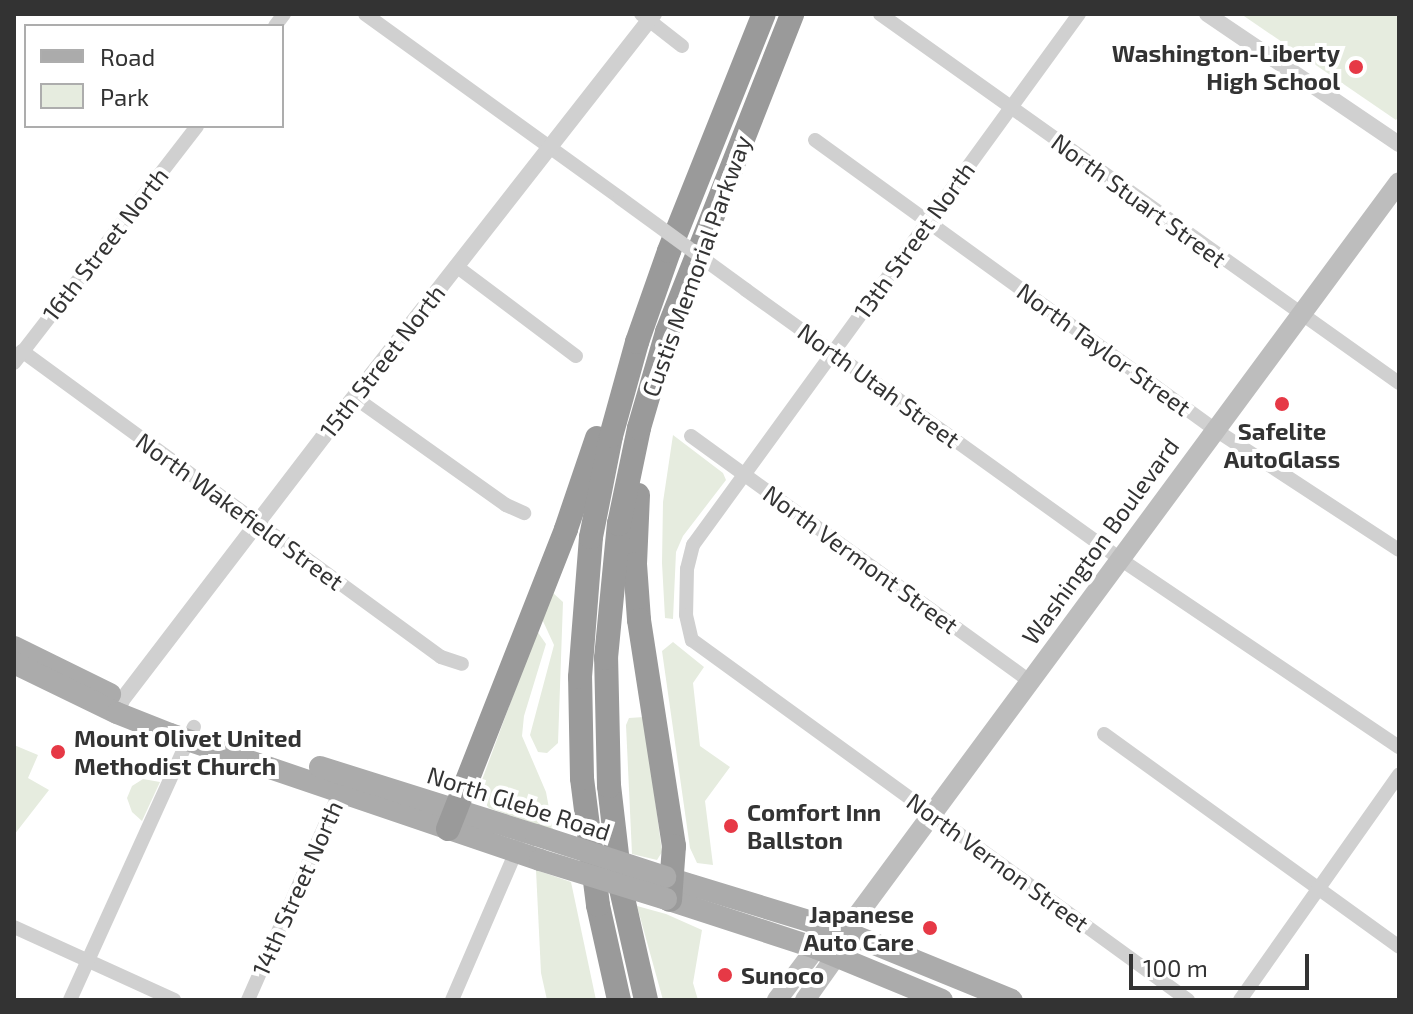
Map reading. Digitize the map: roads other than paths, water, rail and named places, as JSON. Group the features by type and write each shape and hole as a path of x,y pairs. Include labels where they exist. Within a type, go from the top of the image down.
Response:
{"highway":[{"name":"Custis Memorial Parkway","path":"619,1000 596,894 585,809 580,677 586,576 597,500 627,373 669,251 764,14"},
{"name":"Custis Memorial Parkway","path":"646,1000 625,911 613,832 606,738 606,658 612,579 628,475 646,397 681,293 792,14"},
{"path":"452,819 566,529 651,269 708,154"},
{"path":"669,889 672,829 639,620 635,539 641,470 681,293"}],"main road":[{"name":"Washington Boulevard","path":"777,1000 845,932 1399,182"},
{"name":"North Glebe Road","path":"14,652 119,706 191,734 452,819 525,839 669,889 942,1000"},
{"name":"North Glebe Road","path":"525,839 540,860 845,932 1012,1000"},
{"name":"Washington Boulevard","path":"805,1000 826,952"}],"street":[{"name":"North Utah Street","path":"365,14 1120,559 1399,747"},
{"name":"North Stuart Street","path":"880,14 1299,315 1399,383"},
{"name":"13th Street North","path":"692,640 686,615 687,569 693,545 1079,14"},
{"path":"1207,14 1399,144"},
{"name":"15th Street North","path":"119,706 648,16"},
{"path":"648,16 682,46"},
{"name":"16th Street North","path":"18,357 195,128"},
{"name":"North Taylor Street","path":"815,140 1214,429 1399,550"},
{"path":"456,266 576,356"},
{"name":"North Wakefield Street","path":"18,357 257,523 441,657 462,664"},
{"path":"354,397 506,505 524,513"},
{"name":"North Vermont Street","path":"691,436 1030,681"},
{"name":"North Vernon Street","path":"692,640 1188,1000"},
{"path":"70,1000 191,734"},
{"path":"1104,734 1399,947"},
{"path":"1240,1000 1399,775"},
{"name":"14th Street North","path":"248,1000 344,783"},
{"path":"452,1000 525,839"},
{"path":"14,927 174,1000"}],"place":[{"name":"Washington-Liberty High School","path":"1356,67"},
{"name":"Safelite AutoGlass","path":"1282,404"},
{"name":"Mount Olivet United Methodist Church","path":"58,752"},
{"name":"Comfort Inn Ballston","path":"731,826"},
{"name":"Japanese Auto Care","path":"930,928"},
{"name":"Sunoco","path":"725,975"}]}
